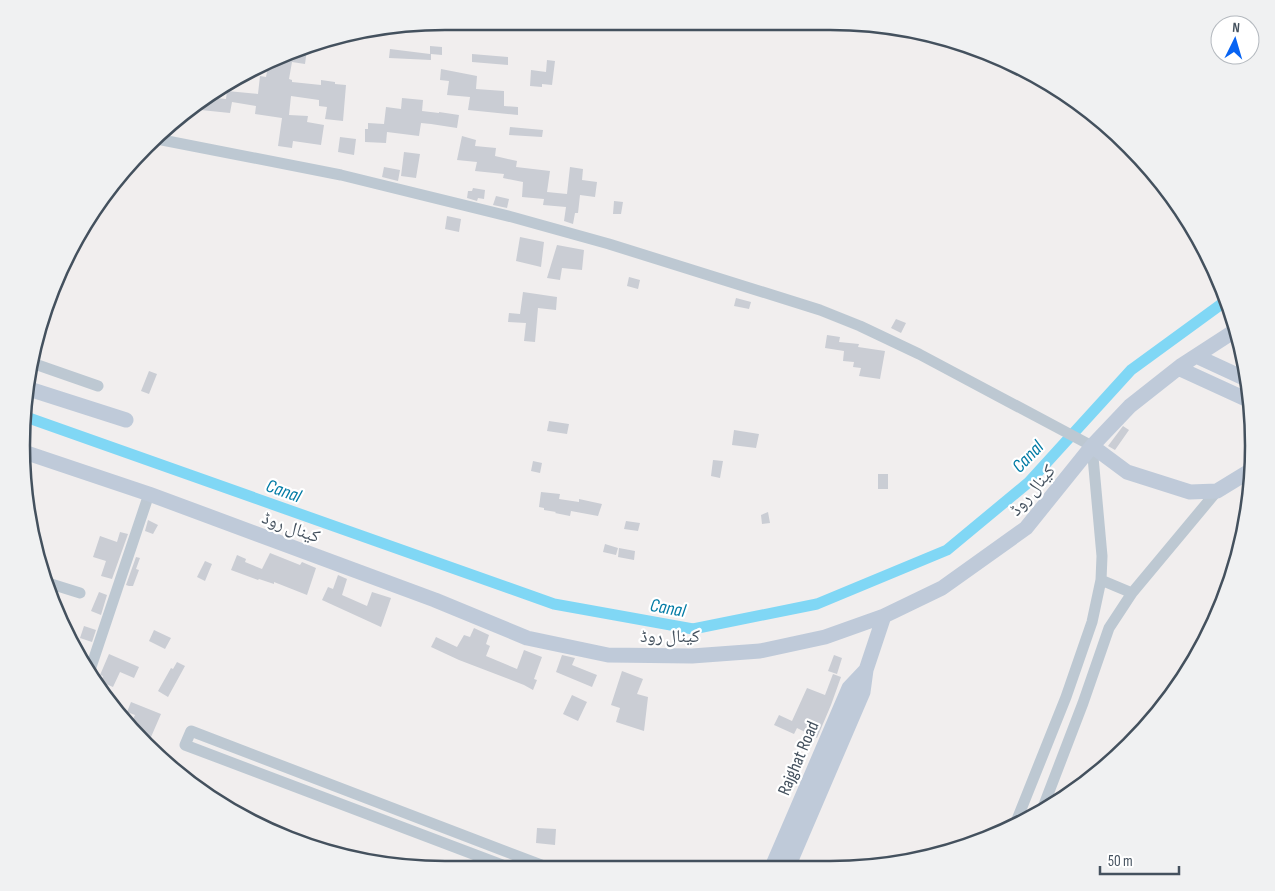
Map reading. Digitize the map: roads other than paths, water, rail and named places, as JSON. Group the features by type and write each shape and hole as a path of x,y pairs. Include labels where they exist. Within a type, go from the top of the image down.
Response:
{"street":[{"path":"164,140 341,175 512,217 608,244 820,310 860,326 919,354 1017,407 1048,421 1087,442 1127,472 1190,492 1216,491"},
{"name":"کینال روڈ","path":"30,454 149,494 435,600 527,638 608,655 692,656 760,650 825,637 884,616 942,588 1026,528 1087,442 1178,368 1230,334"},
{"path":"1196,356 1239,376"},
{"path":"38,365 98,386"},
{"path":"1178,368 1242,397"},
{"path":"34,391 126,420"},
{"path":"1019,815 1066,697 1092,622 1101,580 1102,556 1087,442"},
{"path":"1046,800 1109,628 1132,593 1216,491 1244,474"},
{"path":"92,663 149,494"},
{"path":"1101,580 1132,593"},
{"path":"54,585 80,593"},
{"name":"Rajghat Road","path":"791,861 863,692 866,670 884,616"},
{"path":"1092,622 1109,628"},
{"name":"Rajghat Road","path":"775,861 849,688 866,670"},
{"path":"1066,697 1066,704 1071,708 1078,708 1083,703"},
{"path":"492,861 185,745 190,731 531,861"},
{"path":"343,805 349,792"},
{"path":"363,812 369,799"}],"waterway":[{"name":"Canal","path":"31,419 554,604 693,629 817,604 947,550 1029,482 1131,370 1220,305"}]}
